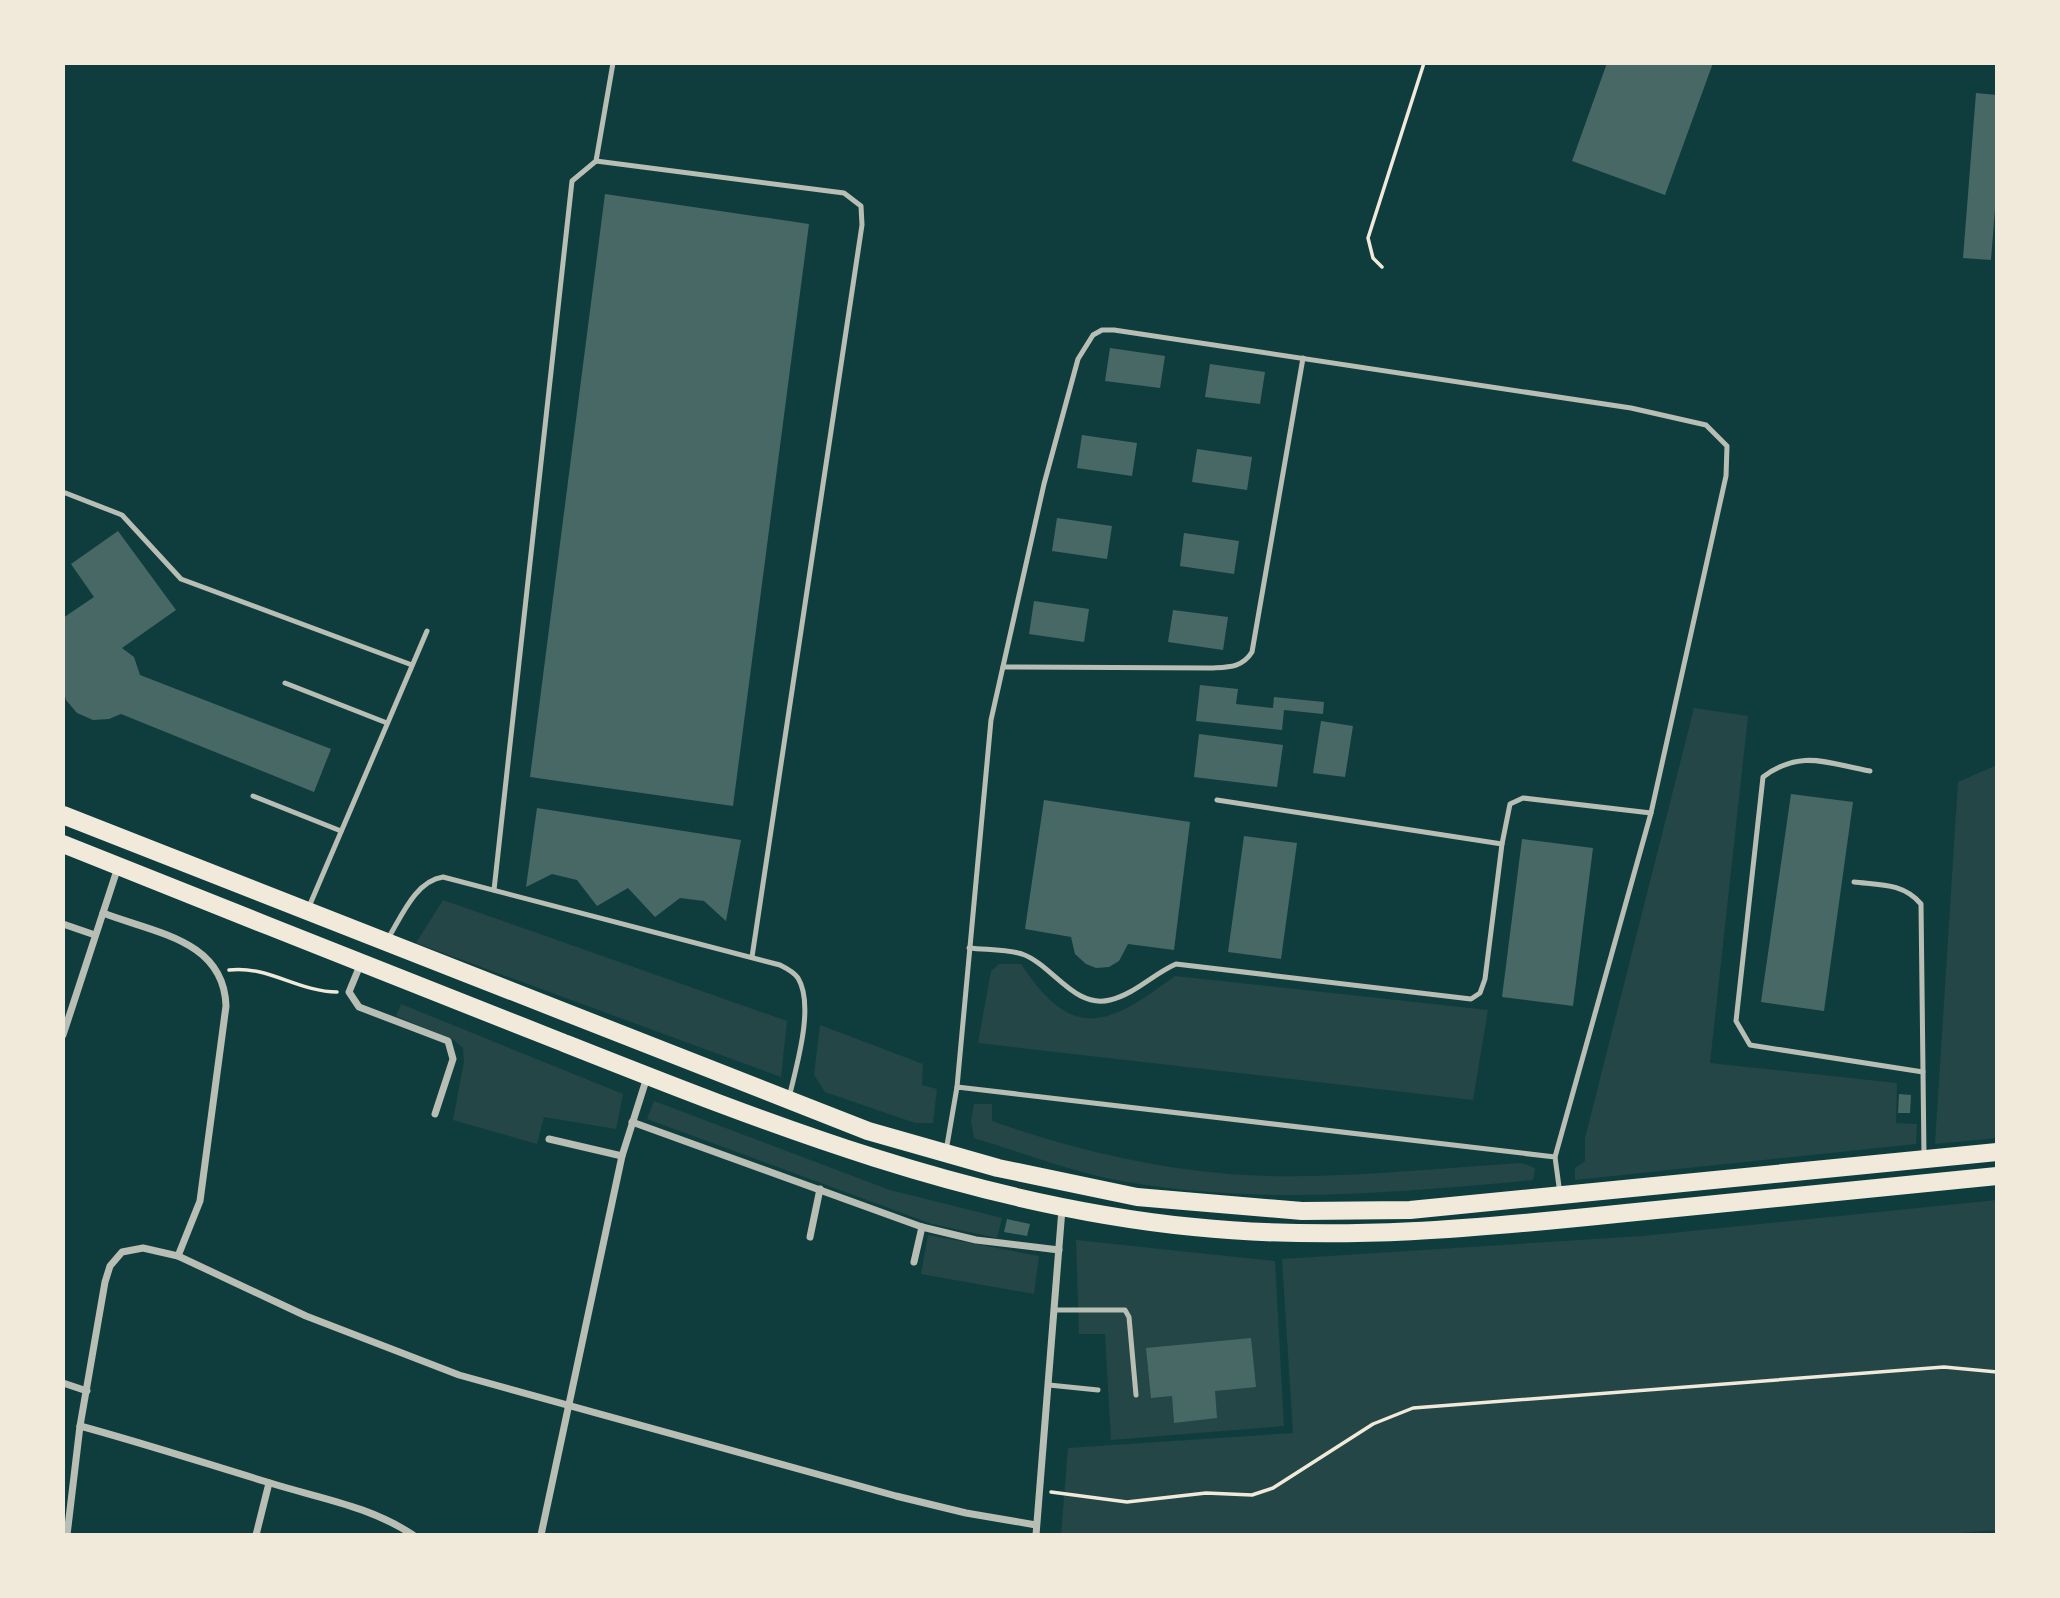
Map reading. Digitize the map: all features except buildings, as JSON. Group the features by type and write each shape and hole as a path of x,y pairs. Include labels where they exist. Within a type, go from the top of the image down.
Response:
{"highway":[{"path":"63,815 788,1101 945,1155 1137,1197 1221,1206 1371,1212 1561,1197 1997,1152"},
{"path":"63,844 648,1076 942,1181 1062,1208 1195,1227 1368,1235 1475,1228 1997,1176"}],"street":[{"path":"63,1035 118,866"},
{"path":"103,913 195,948 210,959 225,985 226,1006 200,1201 178,1256"},
{"path":"63,925 95,935"},
{"path":"361,962 349,992 359,1007 448,1041 453,1059 435,1114"},
{"path":"541,1535 622,1156 648,1076"},
{"path":"632,1122 922,1227 976,1240 1059,1250"},
{"path":"549,1139 622,1156"},
{"path":"810,1237 820,1189"},
{"path":"1036,1535 1042,1491 1062,1208"},
{"path":"914,1262 922,1227"},
{"path":"70,1533 80,1426 105,1282 110,1266 122,1252 143,1248 178,1256 306,1316 459,1375 966,1513 1036,1525"},
{"path":"63,1383 87,1391"},
{"path":"80,1426 172,1450 269,1483 346,1502 409,1534"},
{"path":"256,1535 269,1483"}],"lane":[{"path":"494,890 572,181 596,161 613,63"},
{"path":"596,161 844,193 861,206 862,225 752,957"},
{"path":"945,1155 957,1087 991,720 1044,484 1078,359 1093,335 1102,330 1114,330 1631,408 1706,425 1720,435 1728,456 1726,476 1651,813 1555,1157 1561,1197"},
{"path":"1003,667 1212,668 1233,667 1247,660 1252,652 1303,358"},
{"path":"63,492 122,515 181,579 412,665"},
{"path":"307,912 426,631"},
{"path":"285,683 387,723"},
{"path":"1870,771 1802,759 1783,763 1763,777 1736,1021 1750,1045 1923,1072"},
{"path":"253,796 341,831"},
{"path":"969,948 1021,954 1043,964 1075,994 1094,1000 1109,1001 1131,991 1153,974 1176,964 1471,999 1480,993 1485,979 1502,844 1510,804 1523,798 1651,813"},
{"path":"1217,800 1502,844"},
{"path":"385,943 418,891 431,879 443,877 780,964 797,976 805,996 800,1049 788,1101"},
{"path":"1854,882 1899,887 1911,892 1921,904 1924,1159"},
{"path":"957,1087 1555,1157"},
{"path":"1056,1310 1125,1310 1129,1317 1136,1395"},
{"path":"1049,1385 1098,1390"}],"path":[{"path":"1382,267 1373,258 1368,238 1424,63"},
{"path":"219,971 259,971 305,988 349,992"},
{"path":"1042,1491 1127,1502 1206,1493 1252,1495 1273,1488 1373,1424 1412,1408 1944,1367 1997,1372"}],"shaded area":[{"path":"1694,708 1748,716 1710,1063 1897,1083 1896,1123 1917,1124 1916,1144 1575,1180 1575,1168 1585,1161 1585,1138"},
{"path":"1997,765 1997,1138 1935,1144 1958,782"},
{"path":"443,900 787,1021 781,1077 416,943"},
{"path":"999,964 1021,964 1040,989 1058,1006 1075,1016 1092,1018 1111,1015 1130,1006 1175,976 1488,1010 1473,1100 978,1043 991,971"},
{"path":"401,1004 623,1094 616,1129 544,1117 537,1144 453,1120 464,1062 463,1048 454,1040 396,1016"},
{"path":"820,1025 923,1064 922,1085 937,1089 933,1123 915,1123 825,1092 814,1075"},
{"path":"654,1101 890,1190 1002,1218 997,1238 932,1224 647,1119"},
{"path":"974,1104 992,1104 992,1121 1050,1140 1109,1155 1199,1171 1302,1176 1521,1163 1535,1168 1533,1180 1371,1193 1263,1195 1155,1186 1086,1173 974,1138 971,1121"},
{"path":"1997,1200 1997,1530 1935,1535 1061,1535 1068,1448 1293,1433 1282,1259 1642,1236"},
{"path":"928,1235 1039,1256 1034,1294 921,1274"},
{"path":"1076,1240 1275,1261 1284,1426 1111,1440 1105,1334 1079,1334"}]}
